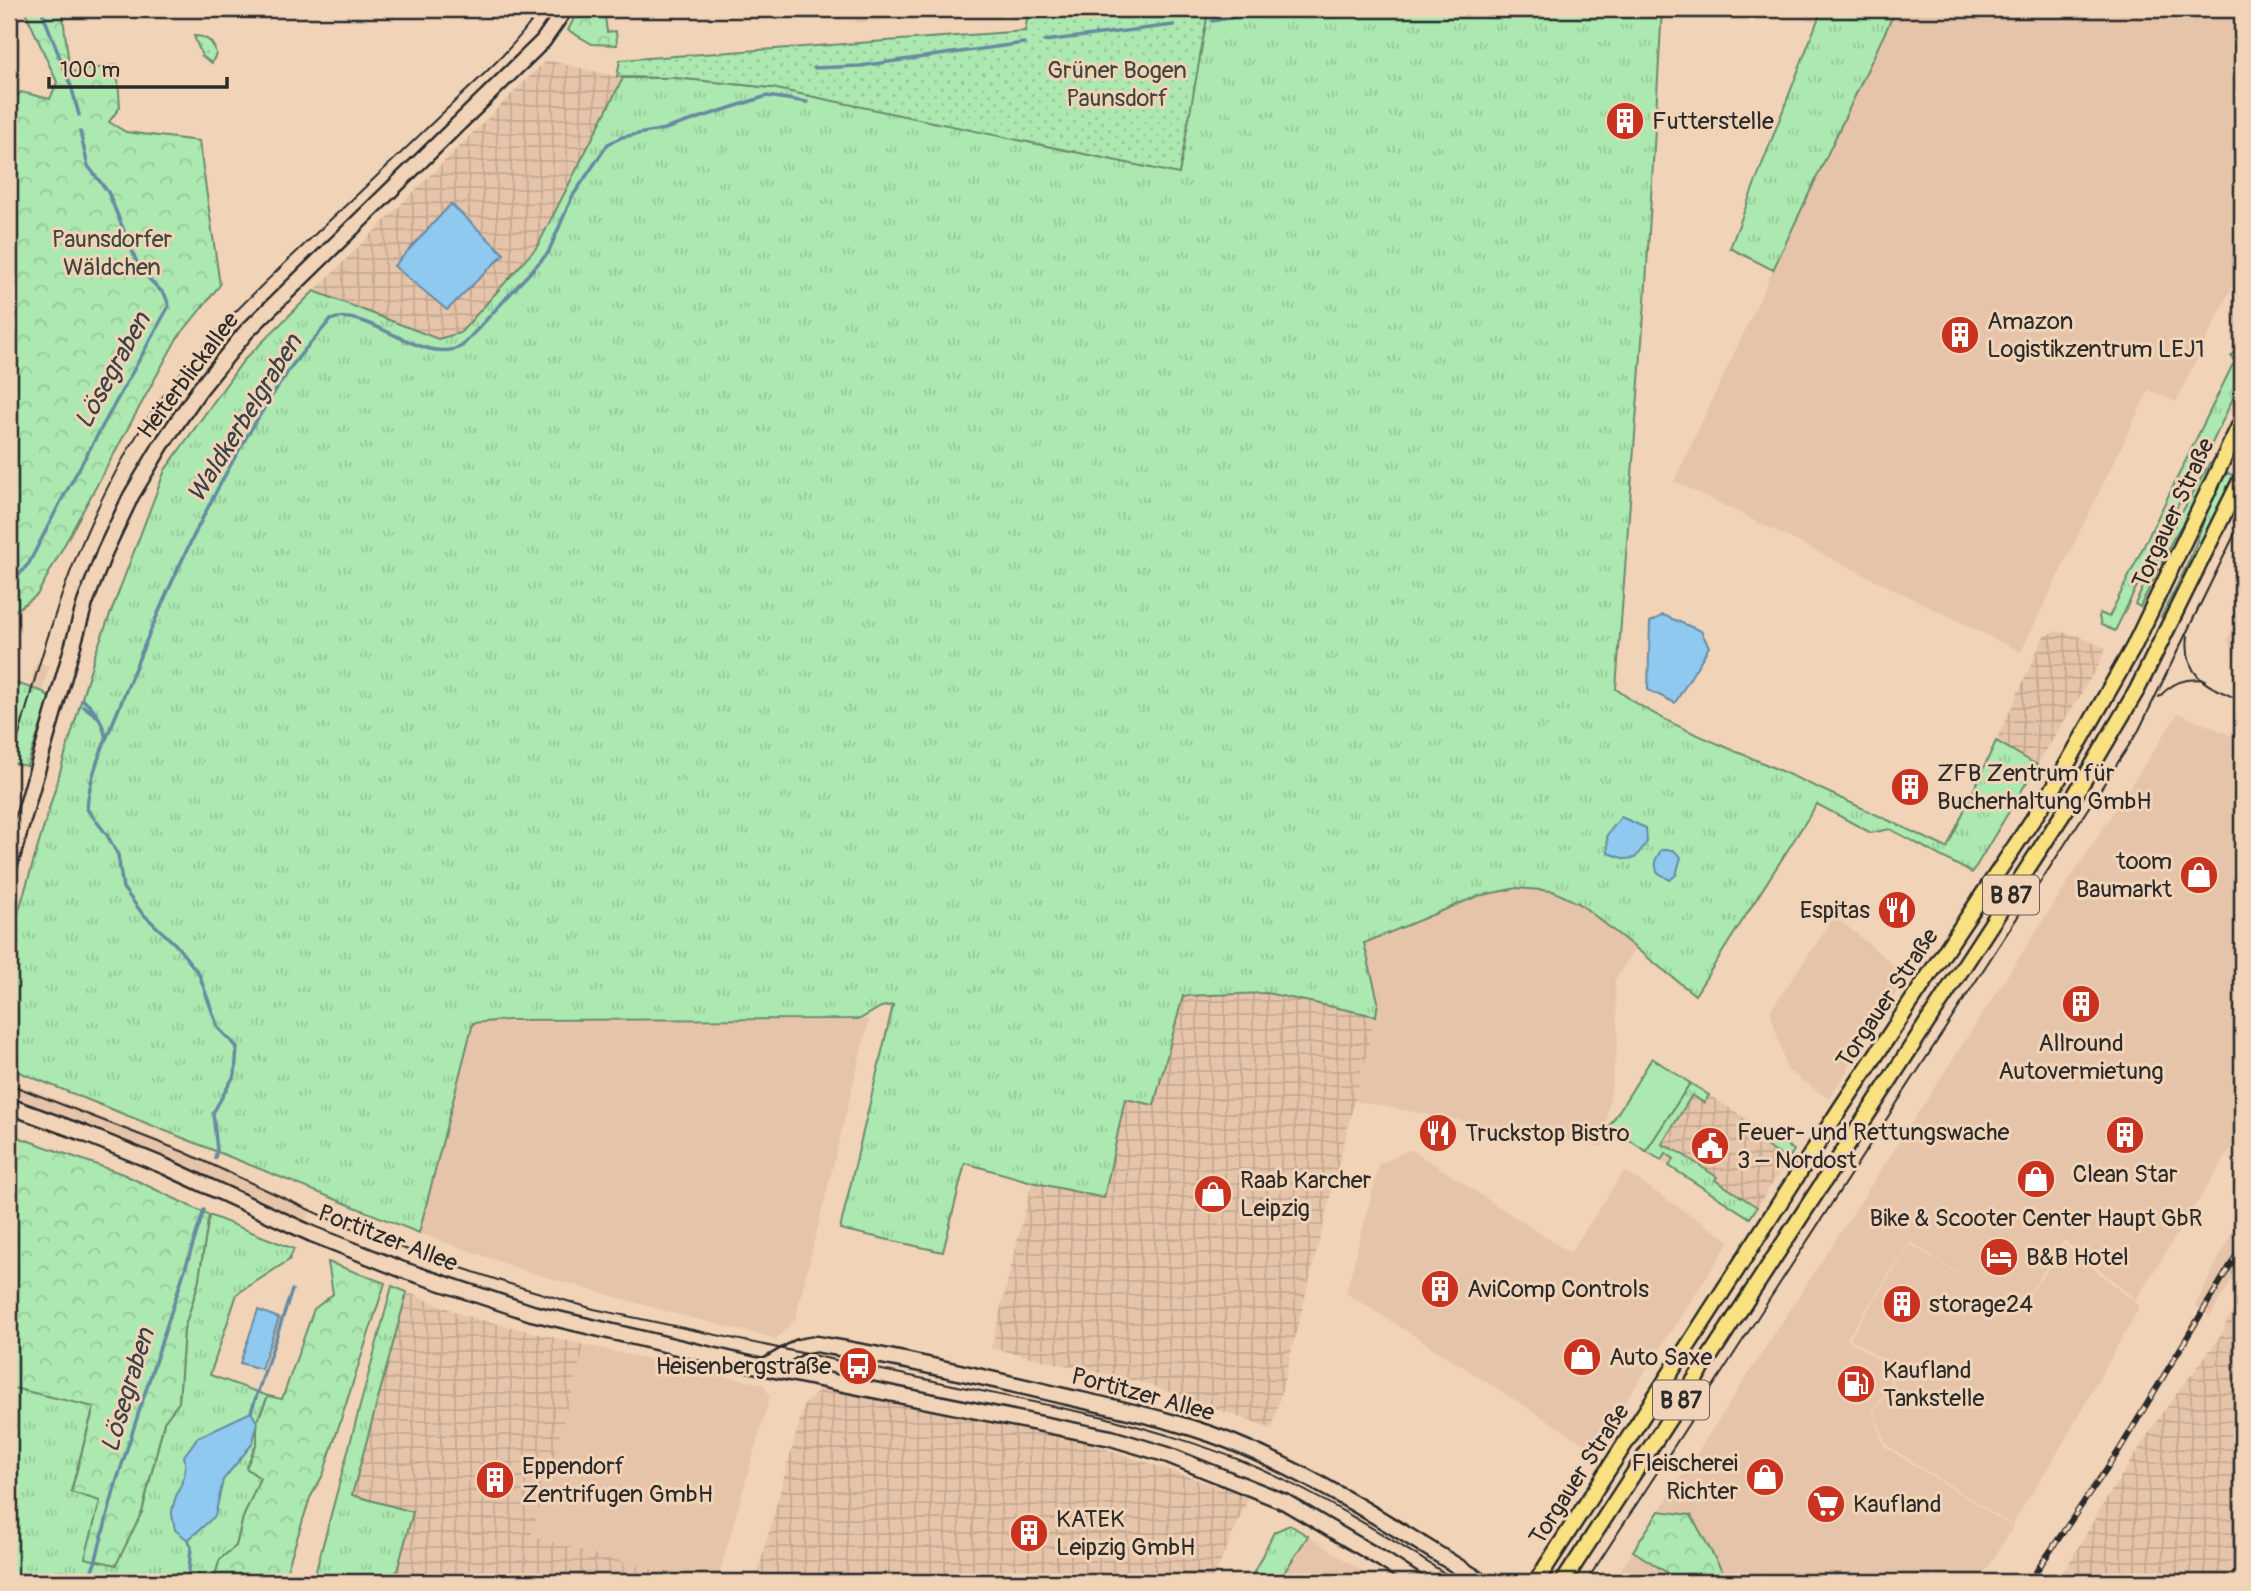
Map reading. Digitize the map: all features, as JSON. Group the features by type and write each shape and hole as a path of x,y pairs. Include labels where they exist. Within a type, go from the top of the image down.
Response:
{"main road":[{"name":"Heiterblickallee","path":"9,868 85,603 105,551 131,496 162,444 200,389 246,332 543,41 565,9"},
{"name":"Torgauer Straße","path":"1536,1582 1842,1106 2053,789 2139,638 2238,439 2242,420"},
{"name":"Torgauer Straße","path":"1563,1582 2073,800 2149,668 2242,477"},
{"name":"Portitzer Allee","path":"9,1106 164,1166 299,1229 403,1270 532,1313 765,1367 1111,1438 1168,1455 1285,1502 1417,1582"},
{"name":"Portitzer Allee","path":"765,1367 799,1347 816,1344 1029,1388 1126,1410 1180,1426 1246,1448 1324,1486 1483,1582"}],"shaded area":[{"path":"854,9 976,9 856,23"},
{"name":"Amazon Logistikzentrum LEJ1","path":"1896,9 2242,9 2242,266 2176,402 2149,390 2021,652 1674,481"},
{"path":"546,60 623,78 537,247 460,333 438,339 314,291"},
{"path":"2242,609 2242,666 2227,640"},
{"path":"2056,631 2076,635 2106,648 2100,663 2037,765 1996,741 2044,636"},
{"path":"36,662 49,666 30,733 19,747 9,783 9,735 29,689"},
{"path":"2178,713 2242,740 2242,1131 2136,1300 2064,1240 2020,1308 2065,1245 2140,1306 2058,1452 2012,1525 1886,1445 1874,1411 1893,1385 1890,1365 1850,1338 1910,1244 1976,1285 1910,1242 1847,1339 1888,1366 1891,1384 1873,1410 1884,1446 2013,1527 1979,1582 1613,1582"},
{"path":"1517,888 1553,891 1580,904 1635,948 1615,980 1618,1039 1603,1147 1355,1101 1378,1001 1364,943 1478,896"},
{"path":"1835,916 1907,976 1829,1099 1787,1070 1770,1011"},
{"path":"1267,993 1376,1016 1272,1429 1144,1383 991,1348 1032,1182 1104,1198 1125,1099 1154,1104 1183,995"},
{"path":"869,1020 795,1320 776,1339 531,1273 419,1233 473,1022"},
{"path":"1652,1058 1794,1150 1750,1218 1609,1127"},
{"path":"9,1081 184,1150 311,1209 306,1220 195,1169 9,1095"},
{"path":"1411,1149 1570,1253 1624,1171 1730,1241 1594,1450 1346,1293 1379,1164"},
{"path":"2242,1212 2242,1264 2210,1316 2195,1306"},
{"name":"Eppendorf Zentrifugen GmbH","path":"407,1292 466,1316 585,1345 531,1536 696,1582 394,1582 413,1512 352,1495"},
{"path":"2242,1297 2242,1582 2058,1582 2105,1501 2160,1416 2225,1330 2224,1326"},
{"path":"585,1345 763,1384 770,1396 717,1582 696,1582 530,1536"},
{"path":"825,1385 1071,1437 1249,1497 1212,1582 755,1582 804,1405"},
{"path":"1308,1536 1379,1582 1278,1582"}],"green space":[{"name":"Paunsdorfer Wäldchen","path":"24,9 62,9 70,72 117,65 120,107 109,122 126,132 199,141 220,285 176,340 37,595 9,615 9,105 21,92 50,99 57,82"},
{"path":"579,9 604,9 607,32 616,31 617,45 592,44 568,30"},
{"name":"Grüner Bogen Paunsdorf","path":"1029,9 1224,9 1208,12 1179,174 772,88 676,78 617,77 620,60 1025,31"},
{"path":"1228,9 1662,9 1645,301 1616,689 1687,730 1947,848 1996,741 2037,765 1972,873 1890,829 1871,833 1817,804 1695,995 1580,904 1553,891 1517,888 1478,896 1364,943 1378,1001 1376,1016 1267,993 1183,996 1154,1105 1125,1099 1104,1198 965,1163 943,1252 840,1229 893,1005 881,1007 860,1019 508,1020 473,1023 419,1233 9,1068 9,944 95,654 165,470 243,361 314,291 438,339 460,333 537,247 623,78 676,78 772,88"},
{"path":"1822,9 1896,9 1773,270 1730,248"},
{"path":"194,36 206,39 213,46 216,54 212,63 202,56"},
{"path":"2242,346 2242,379 2208,452 2168,523 2115,631 2101,625 2100,613 2109,617 2232,366 2236,363 2231,356 2234,352 2239,354"},
{"path":"2212,463 2214,465 2207,482 2172,541 2140,607 2135,604 2161,550"},
{"path":"2228,473 2236,477 2167,620 2161,617 2190,557 2213,497"},
{"path":"9,681 44,692 50,699 27,766 9,762"},
{"path":"1652,1058 1690,1083 1646,1151 1609,1127"},
{"path":"1690,1083 1709,1095 1704,1103 1692,1095 1662,1144 1717,1177 1715,1180 1757,1207 1750,1218 1669,1166 1674,1159 1666,1153 1661,1160 1646,1151"},
{"path":"9,1134 123,1174 209,1215 198,1284 184,1329 179,1402 164,1422 142,1512 116,1565 85,1558 100,1501 71,1492 94,1407 9,1387"},
{"path":"1773,1136 1794,1150 1788,1160 1766,1146"},
{"path":"209,1215 294,1249 289,1260 237,1294 210,1375 268,1396 257,1422 257,1443 246,1468 260,1478 243,1518 236,1546 220,1559 213,1582 146,1582 55,1571 43,1582 9,1582 9,1387 94,1406 71,1491 142,1512 164,1422 179,1402 184,1329 198,1284"},
{"path":"328,1262 385,1283 323,1475 310,1498 283,1582 213,1582 220,1559 236,1546 243,1518 260,1478 246,1468 257,1443 257,1422 268,1396 282,1399 314,1309 333,1294"},
{"path":"392,1286 407,1292 352,1495 413,1512 394,1582 313,1582"},
{"path":"1659,1511 1691,1515 1726,1578 1724,1582 1673,1582 1666,1572 1633,1551"},
{"path":"1290,1525 1308,1536 1278,1582 1249,1582 1274,1532"},
{"path":"55,1571 146,1580 146,1582 43,1582"}],"water":[{"path":"451,204 504,254 447,310 394,266"},
{"path":"1663,615 1701,631 1709,647 1675,703 1648,690 1650,622"},
{"path":"1621,817 1646,828 1647,842 1635,858 1625,859 1608,853 1607,835"},
{"path":"1661,850 1673,850 1681,857 1676,875 1670,880 1657,872 1655,861"},
{"path":"258,1310 279,1318 261,1369 240,1363"},
{"path":"251,1412 257,1422 253,1443 223,1480 215,1516 188,1540 175,1530 172,1514 185,1471 184,1456 198,1437"}],"waterway":[{"name":"Lösegraben","path":"41,9 72,89 79,115"},
{"name":"Waldkerbelgraben","path":"1212,21 1258,13 1292,14 1320,9"},
{"name":"Waldkerbelgraben","path":"1044,41 1174,25"},
{"name":"Waldkerbelgraben","path":"814,68 860,66 1024,43"},
{"name":"Waldkerbelgraben","path":"215,1158 217,1150 213,1113 235,1074 237,1047 218,1028 199,974 176,945 142,913 123,888 118,855 87,809 100,753 158,613 197,529 240,448 289,370 330,320 344,317 360,320 430,349 446,351 462,346 548,253 572,197 608,144 622,137 665,129 767,96 807,102"},
{"name":"Lösegraben","path":"9,587 29,563 169,306 165,295 140,270 108,192 88,166 80,132"},
{"name":"Lösegraben","path":"83,700 98,717 106,738"},
{"name":"Lösegraben","path":"83,706 97,716"},
{"name":"Lösegraben","path":"87,1582 204,1210"},
{"path":"251,1412 292,1290"},
{"path":"188,1540 191,1547 188,1582"}],"tram line":[{"path":"9,772 37,671 70,572 113,478 139,432 169,388 206,343 247,300 498,60 540,9"},
{"path":"1586,1582 2139,730 2242,519"},
{"path":"2188,636 2188,651 2194,672 2209,685 2242,701"},
{"path":"2159,697 2179,682 2205,680"},
{"path":"9,1084 184,1152 327,1218 413,1252 510,1284 594,1309 1104,1417 1208,1448 1326,1501 1458,1582"}],"railway":[{"path":"2029,1582 2118,1452 2242,1246"}],"place":[{"name":"Futterstelle","path":"1625,121"},
{"name":"Amazon Logistikzentrum LEJ1","path":"1960,335"},
{"name":"ZFB Zentrum für Bucherhaltung GmbH","path":"1910,787"},
{"name":"toom Baumarkt","path":"2199,875"},
{"name":"Espitas","path":"1897,910"},
{"name":"Allround Autovermietung","path":"2081,1004"},
{"name":"Truckstop Bistro","path":"1438,1133"},
{"name":"Clean Star","path":"2125,1135"},
{"name":"Feuer- und Rettungswache 3 – Nordost","path":"1710,1146"},
{"name":"Bike & Scooter Center Haupt GbR","path":"2036,1179"},
{"name":"Raab Karcher Leipzig","path":"1213,1194"},
{"name":"B&B Hotel","path":"1999,1257"},
{"name":"AviComp Controls","path":"1440,1289"},
{"name":"storage24","path":"1902,1304"},
{"name":"Auto Saxe","path":"1582,1357"},
{"name":"Heisenbergstraße","path":"858,1366"},
{"name":"Kaufland Tankstelle","path":"1856,1384"},
{"name":"Fleischerei Richter","path":"1765,1477"},
{"name":"Eppendorf Zentrifugen GmbH","path":"495,1480"},
{"name":"Kaufland","path":"1826,1504"},
{"name":"KATEK Leipzig GmbH","path":"1029,1533"}]}
